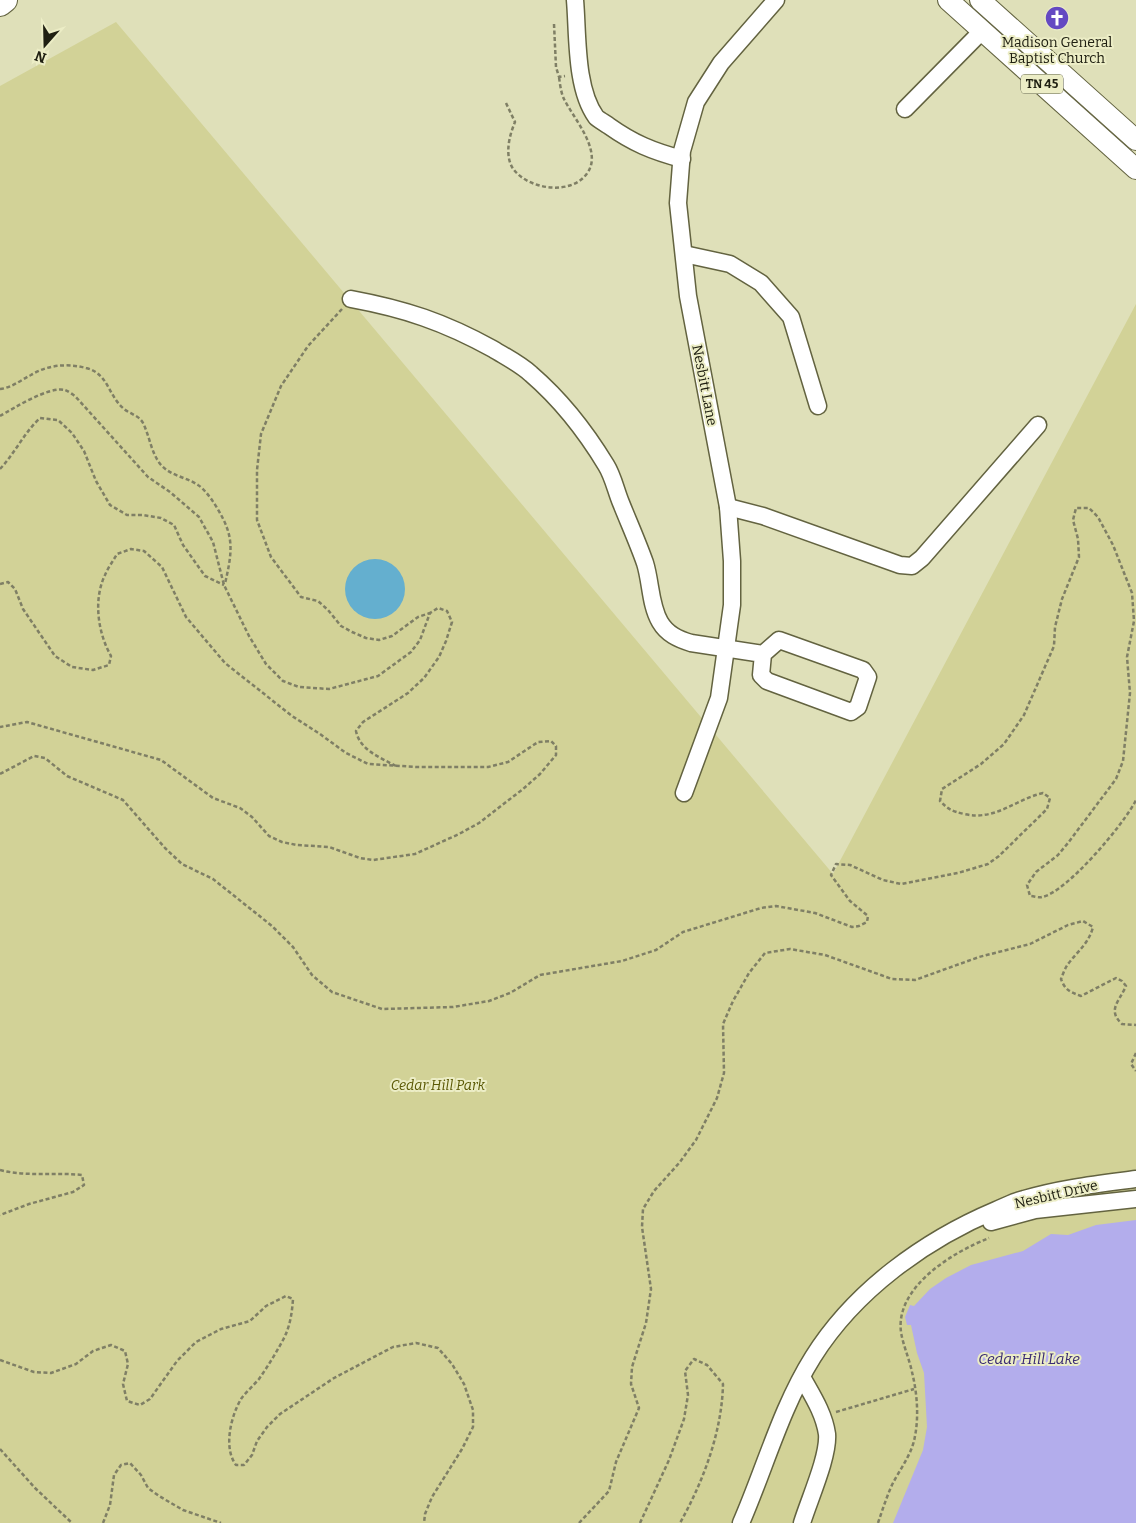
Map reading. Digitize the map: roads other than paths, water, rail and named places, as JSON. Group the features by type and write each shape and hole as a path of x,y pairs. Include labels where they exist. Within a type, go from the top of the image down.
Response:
{"highway":[{"path":"0,4 5,0"}],"main road":[{"name":"TN 45","path":"948,0 1136,169"},
{"name":"TN 45","path":"980,0 1136,140"}],"street":[{"path":"575,0 578,57 581,74 585,92 597,117 625,138 653,151 682,159"},
{"name":"Nesbitt Lane","path":"684,793 719,698 732,605 732,561 728,507 688,296 678,203 682,151 696,102 721,63 776,0"},
{"path":"905,109 982,31"},
{"path":"684,254 730,264 760,284 791,317 818,406"},
{"path":"351,298 416,314 465,334 522,368 552,393 592,443 607,467 645,564 652,598 660,621 668,632 679,639 691,643 763,654"},
{"path":"728,507 763,516 900,565 912,566 922,558 1038,425"},
{"path":"779,640 864,670 868,677 858,707 851,712 767,681 762,675 763,654 779,640"},
{"name":"Nesbitt Drive","path":"741,1523 792,1396 814,1356 843,1316 881,1279 903,1262 968,1222 1023,1199 1072,1188 1136,1179"},
{"name":"Nesbitt Drive","path":"926,1247 996,1220 1035,1210 1136,1199"},
{"path":"802,1377 822,1416 827,1433 827,1448 802,1523"}],"water":[{"name":"Cedar Hill Lake","path":"1136,1220 1136,1523 893,1523 923,1450 927,1427 924,1373 917,1353 911,1325 907,1325 905,1317 910,1305 914,1306 930,1289 971,1265 1023,1251 1051,1234 1068,1235 1096,1225"}],"place":[{"name":"Madison General Baptist Church","path":"1057,18"}],"park label":[{"name":"Cedar Hill Park","path":"438,1085"}]}
